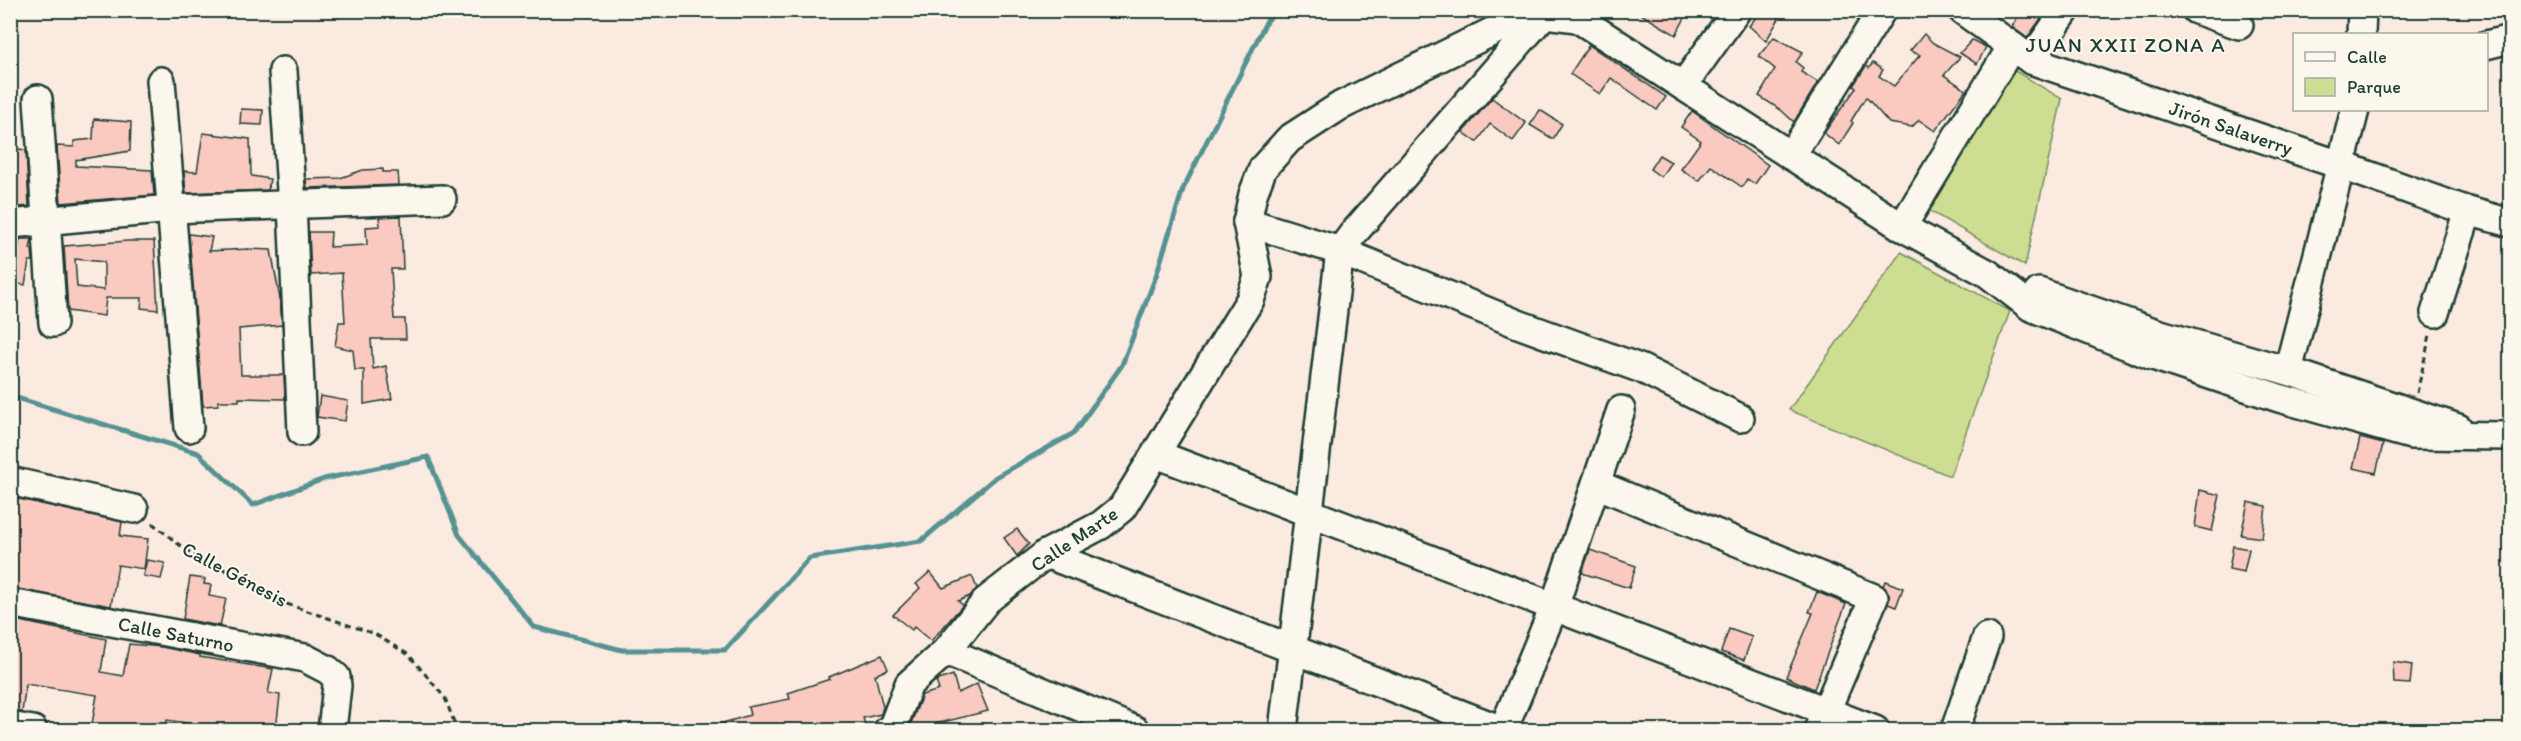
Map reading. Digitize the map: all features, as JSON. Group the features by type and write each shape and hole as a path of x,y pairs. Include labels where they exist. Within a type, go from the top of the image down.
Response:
{"street":[{"path":"1683,86 1737,10"},
{"path":"1791,156 1882,10"},
{"name":"Jirón Salaverry","path":"1962,10 2022,53 2468,211 2511,223"},
{"path":"1902,227 2022,53 2066,10"},
{"path":"2196,10 2239,25"},
{"path":"2361,33 2362,10"},
{"path":"1283,730 1311,514 1340,251 1546,12"},
{"path":"1740,418 1642,369 1518,324 1340,251 1247,222 1253,195 1263,168 1289,139 1340,106 1499,28 1546,12 1577,18 1902,227 1987,273 2157,333 2288,371 2478,436"},
{"path":"2488,45 2511,39"},
{"path":"283,71 292,205 302,432"},
{"path":"161,81 189,428"},
{"path":"38,99 53,323"},
{"path":"2288,371 2355,111"},
{"path":"10,224 171,209 442,199"},
{"path":"2435,313 2468,211"},
{"name":"Calle Marte","path":"892,729 909,684 946,651 987,600 1046,554 1101,525 1122,508 1250,300 1258,277 1247,222"},
{"path":"1987,273 2031,307 2150,355 2279,398 2411,435 2511,436"},
{"path":"1046,554 1502,730 1554,607 1621,411"},
{"path":"1156,454 1554,607 1822,721 1875,730"},
{"path":"10,481 134,509"},
{"path":"1596,483 1874,598 1822,721"},
{"name":"Calle Saturno","path":"10,603 305,658 336,677 332,730"},
{"path":"1954,730 1987,637"},
{"path":"946,651 1135,730"},
{"path":"10,726 33,730"}],"path":[{"path":"2413,412 2435,313"},
{"name":"Calle Génesis","path":"134,509 186,550 247,581 278,601 375,634 409,655 445,698 457,730"}],"green space":[{"path":"2010,68 2062,99 2025,266 1928,210"},
{"path":"1901,252 2010,311 1950,476 1789,410"}],"building":[{"path":"1634,10 1689,10 1676,35"},
{"path":"1762,10 1784,10 1766,41 1749,26"},
{"path":"2021,10 2042,10 2045,13 2027,38 2012,27"},
{"path":"1924,34 1933,43 1960,57 1944,75 1966,90 1935,131 1919,120 1912,127 1889,123 1866,97 1839,145 1824,133 1856,88 1853,86 1866,66 1869,68 1873,63 1883,70 1879,76 1894,86 1920,55 1910,51"},
{"path":"1774,37 1803,52 1796,62 1803,68 1801,72 1818,82 1794,122 1781,110 1759,96 1775,69 1759,56"},
{"path":"1972,40 1986,47 1977,64 1960,53"},
{"path":"1589,45 1666,97 1657,110 1611,78 1600,94 1570,74"},
{"path":"1492,98 1526,123 1513,141 1490,124 1477,142 1463,132"},
{"path":"241,109 263,110 262,125 240,124"},
{"path":"1540,110 1562,124 1553,139 1530,125"},
{"path":"1692,111 1768,165 1755,184 1747,179 1742,187 1711,166 1699,181 1681,169 1701,141 1681,127"},
{"path":"94,119 131,122 130,151 76,160 76,166 152,170 154,195 61,203 57,146 74,147 74,141 93,139"},
{"path":"203,133 250,139 251,174 270,179 268,190 186,193 184,171 197,172"},
{"path":"18,149 26,150 29,206 10,208 10,168 16,168"},
{"path":"1659,155 1671,162 1661,177 1650,169"},
{"path":"383,169 383,172 398,172 399,185 307,188 306,179 340,178 363,170"},
{"path":"401,216 403,269 391,269 394,319 405,319 406,339 371,339 373,369 386,366 392,399 364,404 364,370 355,370 353,350 335,346 339,322 345,322 342,273 311,275 309,232 331,232 330,247 367,245 366,227 380,226 379,217"},
{"path":"189,234 212,237 209,251 271,250 282,325 239,329 241,375 284,375 285,399 239,398 239,401 218,401 218,405 203,406"},
{"path":"20,239 32,239 30,249 32,249 33,261 29,261 25,285 12,283"},
{"path":"154,241 158,310 141,308 142,298 106,298 104,316 68,311 64,246","holes":["75,259 104,262 104,290 77,287"]},
{"path":"320,396 348,401 345,421 317,417"},
{"path":"2360,438 2383,444 2376,473 2353,468"},
{"path":"2200,490 2220,495 2212,531 2195,527"},
{"path":"10,497 122,522 120,536 148,539 144,569 118,565 111,606 10,588"},
{"path":"2248,502 2266,506 2262,538 2241,535"},
{"path":"1017,529 1029,544 1017,556 1004,538"},
{"path":"2233,546 2249,549 2244,572 2229,569"},
{"path":"1590,550 1636,566 1629,588 1582,573"},
{"path":"147,560 165,563 161,579 143,576"},
{"path":"930,572 943,588 972,576 977,588 970,596 958,601 963,605 931,641 914,627 912,630 893,615 920,588 916,584"},
{"path":"190,577 205,579 204,584 211,585 209,596 226,599 220,626 183,619"},
{"path":"1885,581 1903,588 1896,607 1888,604 1889,595 1883,586"},
{"path":"1817,592 1846,604 1814,689 1786,677 1813,613 1809,612"},
{"path":"10,619 106,639 101,672 123,676 129,644 162,647 200,655 200,657 273,669 268,693 280,695 276,730 192,730 193,724 167,720 164,730 91,730 97,695 26,684 22,712 10,711 13,678 10,678"},
{"path":"1729,629 1752,637 1744,660 1721,652"},
{"path":"882,655 888,669 875,675 883,707 881,714 863,718 865,725 847,730 710,730 709,727 750,715 748,707 790,699 788,693 830,679 829,677"},
{"path":"2393,662 2412,665 2410,684 2394,683"},
{"path":"953,675 958,693 977,684 988,711 935,724 936,730 911,730 910,726 922,695 939,690 936,681"}],"waterway":[{"path":"10,396 198,453 253,505 324,479 428,457 459,535 534,627 622,650 725,650 810,558 921,541 996,477 1074,433 1122,365 1156,276 1183,189 1266,22 1277,10"}],"district":[{"name":"JUAN XXII ZONA A","path":"2126,44"}]}
